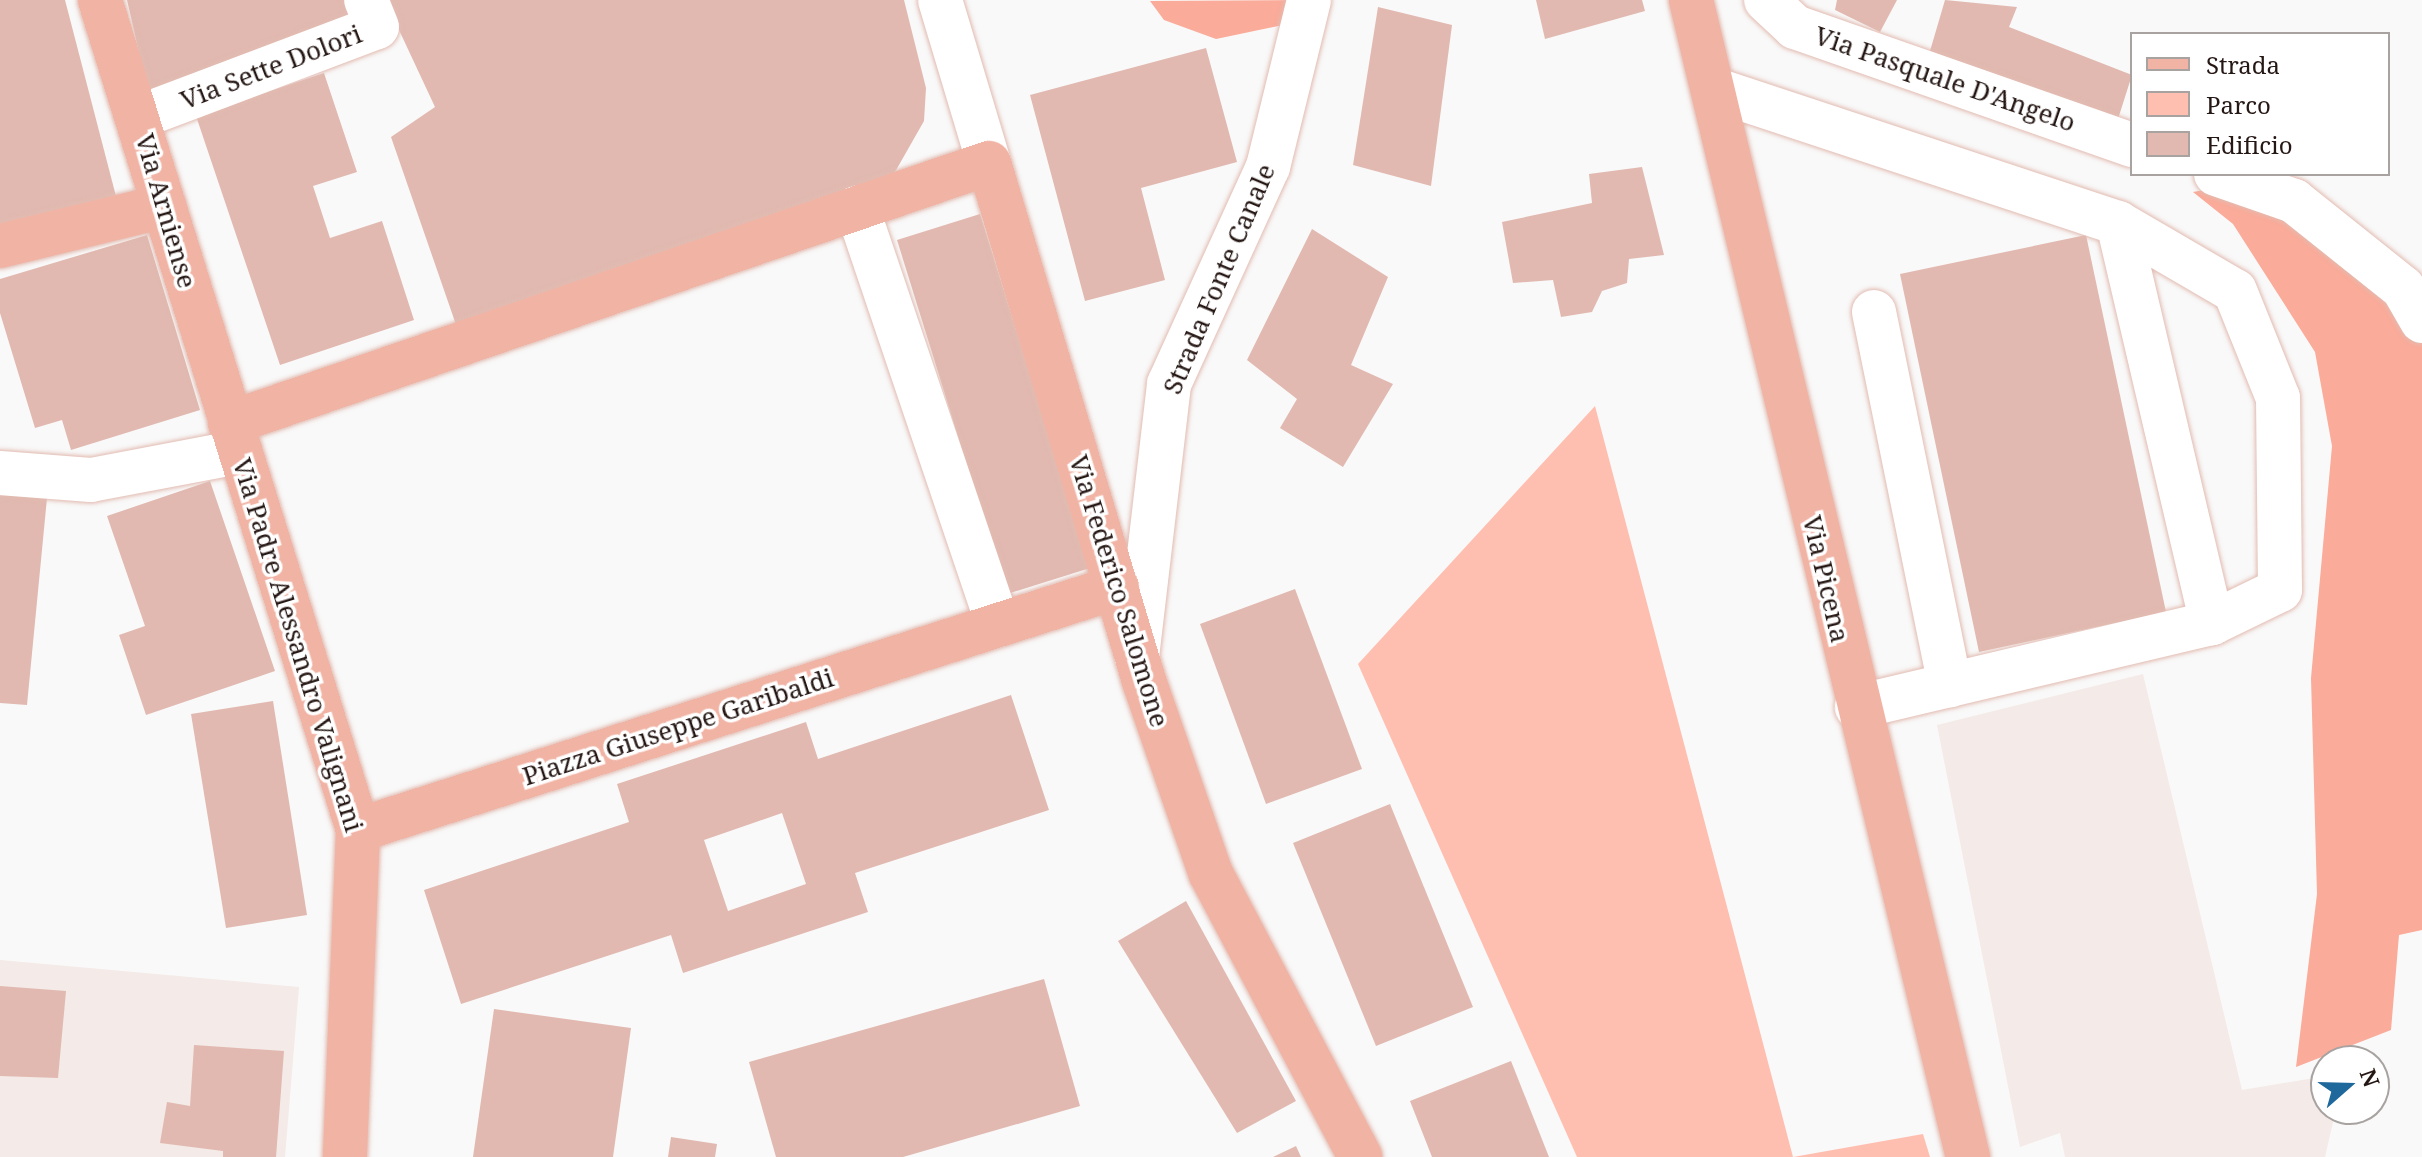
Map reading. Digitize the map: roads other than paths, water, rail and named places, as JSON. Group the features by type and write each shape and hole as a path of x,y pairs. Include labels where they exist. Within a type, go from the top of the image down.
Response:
{"main road":[{"name":"Via Arniense","path":"100,0 139,117 235,438"},
{"name":"Via Picena","path":"1691,0 1857,707 1968,1157"},
{"path":"235,438 857,208 989,163"},
{"name":"Via Federico Salomone","path":"989,163 1137,657 1211,874 1360,1157"},
{"path":"0,246 164,206"},
{"name":"Via Padre Alessandro Valignani","path":"235,438 358,830 345,1157"},
{"name":"Piazza Giuseppe Garibaldi","path":"358,830 1117,587"}],"street":[{"name":"Via Sette Dolori","path":"139,117 377,27 366,0"},
{"name":"Via Federico Salomone","path":"940,0 989,163"},
{"name":"Strada Fonte Canale","path":"1137,657 1169,384 1268,167 1309,0"},
{"name":"Via Pasquale D'Angelo","path":"1766,0 1795,27 2130,144"},
{"path":"1713,89 2118,223 2235,291 2278,398 2280,590 2212,623 1857,707"},
{"path":"2222,176 2294,201 2403,288 2422,321"},
{"path":"857,208 998,625"},
{"path":"2118,223 2212,623"},
{"path":"1874,312 1950,685"},
{"path":"0,473 91,480 235,438"}]}
